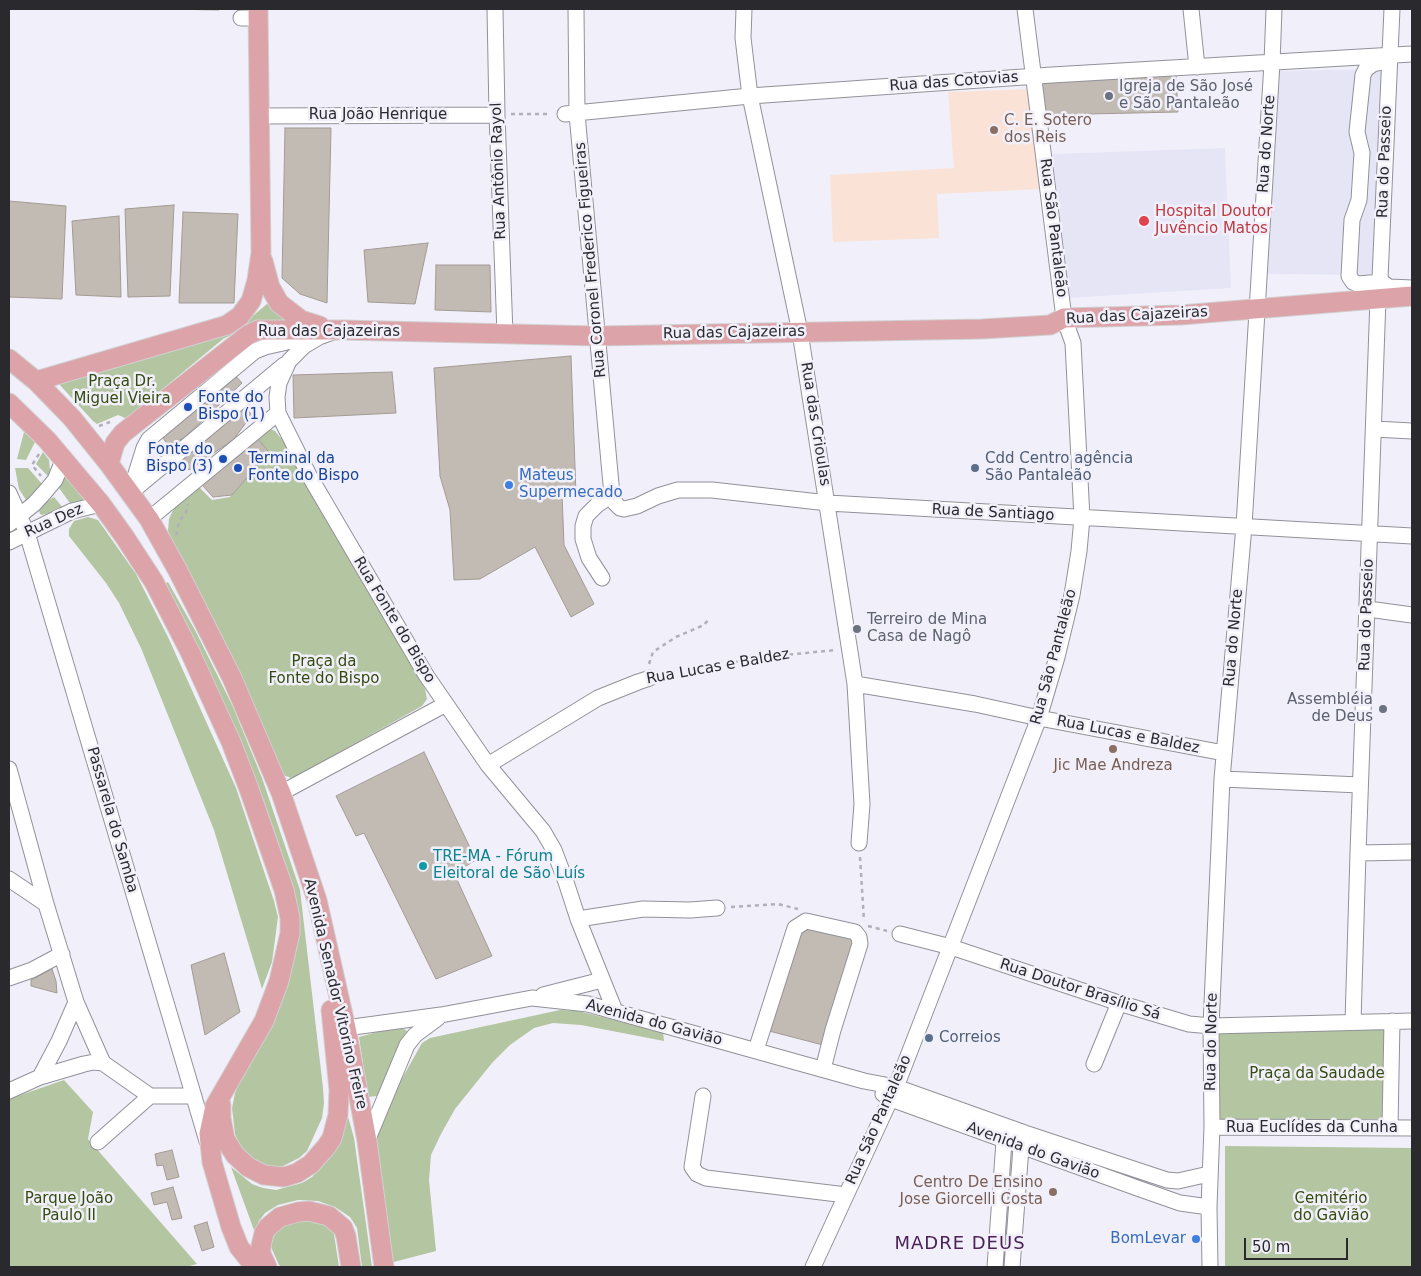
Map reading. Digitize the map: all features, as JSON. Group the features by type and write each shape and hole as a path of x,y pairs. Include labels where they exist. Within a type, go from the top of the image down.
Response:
{"main road":[{"path":"36,381 227,325 246,309 251,301 257,280 261,253 259,116 252,15"},
{"path":"261,253 274,295 285,308 301,320 340,331"},
{"name":"Rua das Cajazeiras","path":"109,464 115,443 123,433 248,335 263,330 598,336 982,329 1050,325 1064,318 1181,314 1256,308 1380,291 1412,296"},
{"name":"Avenida Senador Vitorino Freire","path":"9,358 36,381 72,418 109,464 149,519 177,569 232,678 281,793 317,900 346,1028 367,1141 384,1267"},
{"name":"Avenida Senador Vitorino Freire","path":"9,403 64,458 101,504 154,582 190,652 231,742 250,788 288,903 290,934 279,981 264,1021 231,1075 212,1115 209,1134 210,1149 231,1227 239,1247 255,1267"},
{"path":"231,1075 222,1099 220,1118 225,1139 241,1161 256,1172 264,1175 284,1177 303,1170 319,1156 332,1138 339,1103 323,928"},
{"path":"267,1267 261,1254 261,1246 264,1233 268,1227 280,1217 309,1211 329,1216 343,1228 351,1267"}],"street":[{"name":"Rua Antônio Rayol","path":"495,9 505,334"},
{"name":"Rua Coronel Frederico Figueiras","path":"576,9 571,114 616,501"},
{"name":"Rua das Crioulas","path":"744,9 743,38 750,96 800,332 855,684 862,804 859,843"},
{"name":"Rua São Pantaleão","path":"813,1267 893,1093 951,947 1039,718 1057,657 1072,595 1082,518 1073,343 1064,318 1025,9"},
{"path":"1191,9 1197,67"},
{"name":"Rua do Norte","path":"1210,1267 1211,1026 1222,779 1244,526 1274,9"},
{"name":"Rua do Passeio","path":"1353,1022 1360,785 1392,9"},
{"name":"Rua das Cotovias","path":"571,114 750,96 1034,76 1390,58 1412,54"},
{"path":"1390,58 1372,64 1363,75 1357,132 1362,153 1359,200 1352,220 1349,276 1353,282 1380,291 1389,287 1412,288"},
{"name":"Rua João Henrique","path":"259,116 497,114"},
{"path":"130,493 144,448 149,439 247,357 265,346 340,331"},
{"name":"Rua Fonte do Bispo","path":"340,331 304,346 289,361 279,383 277,397 278,413 310,476 426,675 488,765 543,831 566,882 578,919 615,1011"},
{"path":"130,493 289,361"},
{"path":"149,519 278,413"},
{"path":"1374,429 1412,432"},
{"name":"Rua Dez","path":"14,520 34,504 50,486 64,458"},
{"name":"Rua de Santiago","path":"616,501 624,509 678,490 712,490 828,503 1412,536"},
{"name":"Passarela do Samba","path":"9,493 14,520 27,533 210,1149"},
{"path":"602,578 589,558 583,539 583,526 586,516 597,505 616,501"},
{"name":"Rua Dez","path":"9,542 72,511 101,504"},
{"path":"1368,609 1412,615"},
{"name":"Rua Lucas e Baldez","path":"488,765 598,698 650,678"},
{"name":"Rua Lucas e Baldez","path":"855,684 975,704 1224,753"},
{"path":"281,793 446,704"},
{"path":"9,769 46,904 76,1002 103,1063 150,1096 194,1096"},
{"path":"1222,779 1360,785"},
{"path":"1358,853 1412,852"},
{"path":"9,879 46,904"},
{"path":"578,919 644,909 690,910 717,908"},
{"path":"756,1050 795,928 806,921 855,932 859,937 860,944 823,1069"},
{"path":"900,934 951,947"},
{"name":"Rua Doutor Brasílio Sá","path":"951,947 1176,1021 1211,1026 1412,1021"},
{"path":"9,978 32,970 62,954"},
{"path":"532,998 602,980"},
{"name":"Avenida do Gavião","path":"346,1028 441,1015 532,998 569,1001 615,1011 864,1081 1023,1140 1140,1190 1180,1203 1209,1208"},
{"path":"40,1077 59,1041 76,1002"},
{"path":"1094,1064 1119,1003"},
{"name":"Avenida do Gavião","path":"367,1141 407,1045 423,1027 441,1015"},
{"path":"1390,1128 1392,1022"},
{"path":"9,1091 40,1077 84,1064 103,1063"},
{"path":"98,1142 150,1096"},
{"path":"702,1096 692,1167 697,1174 706,1178 846,1195"},
{"name":"Rua Euclídes da Cunha","path":"1212,1127 1412,1128"},
{"path":"995,1267 1006,1134"},
{"path":"1012,1267 1023,1140"},
{"name":"Avenida do Gavião","path":"1023,1140 1167,1180 1178,1181 1209,1174"},
{"path":"1140,1190 1145,1173"},
{"path":"997,1234 1014,1235"}],"path":[{"path":"497,114 571,114"},
{"path":"650,678 648,662 653,652 676,637 699,628 708,620"},
{"name":"Rua Lucas e Baldez","path":"650,678 682,670 758,658 813,651 850,649"},
{"path":"859,843 864,925"}],"shaded area":[{"path":"1383,69 1373,275 1267,274 1278,71"},
{"name":"C. E. Sotero dos Reis","path":"1032,89 1042,189 937,194 939,238 833,242 830,175 954,168 948,92"},
{"name":"Hospital Doutor Juvêncio Matos","path":"1225,148 1231,288 1070,298 1052,154"}],"green space":[{"name":"Praça Dr. Miguel Vieira","path":"268,303 290,325 239,331 223,339 130,416 125,418 118,415 97,424 58,383 247,321"},
{"name":"Praça da Fonte do Bispo","path":"270,429 275,431 285,443 425,689 427,699 422,706 291,778 283,775 279,769 246,687 175,550 168,531 169,519 175,506 198,486 212,500 230,497 269,452 257,438"},
{"path":"24,432 35,442 26,460 17,459"},
{"path":"43,452 49,460 50,470 48,476 36,464"},
{"path":"15,468 28,468 42,484 30,500 26,500 19,489"},
{"path":"62,477 67,478 85,501 72,506 59,488"},
{"path":"54,497 64,509 40,514 38,507"},
{"path":"88,517 98,520 136,574 168,637 236,788 278,917 272,962 262,989 214,830 141,648 119,603 106,583 69,536 69,529 74,521"},
{"path":"168,582 196,632 233,707 262,778 300,890 324,1103 322,1118 307,1151 299,1158 281,1167 271,1168 260,1165 252,1160 240,1146 235,1134 232,1108 241,1078 263,1042 272,1021 298,930 163,585"},
{"path":"560,1010 578,1011 663,1032 664,1041 581,1025 553,1023 534,1028 510,1045 492,1063 455,1109 431,1155 429,1180 436,1251 390,1263 375,1139 395,1091 422,1043 430,1038"},
{"path":"399,1026 407,1031 377,1096 368,1097 359,1037"},
{"name":"Praça da Saudade","path":"1386,1027 1382,1119 1219,1120 1217,1033"},
{"name":"Parque João Paulo II","path":"64,1080 93,1112 88,1139 197,1264 186,1267 9,1267 9,1099"},
{"path":"345,1106 354,1138 372,1267 362,1267 357,1228 350,1217 335,1207 318,1201 298,1200 278,1205 265,1213 259,1221 255,1233 231,1167 252,1184 263,1188 276,1190 302,1183 312,1177 329,1159 339,1140"},
{"name":"Cemitério do Gavião","path":"1225,1146 1412,1148 1412,1267 1225,1267"},
{"path":"305,1219 327,1225 334,1234 339,1267 281,1267 279,1265 271,1247 277,1229 284,1223"}],"building":[{"path":"163,9 219,9 219,10"},
{"name":"Igreja de São José e São Pantaleão","path":"1176,75 1178,112 1043,115 1039,80"},
{"path":"285,128 331,128 327,303 300,294 282,278"},
{"path":"9,201 66,206 62,299 9,297"},
{"path":"174,205 170,296 128,297 125,209"},
{"path":"183,212 238,214 234,303 179,303"},
{"path":"119,216 121,297 76,295 72,221"},
{"path":"428,243 415,304 368,302 364,250"},
{"path":"436,265 490,265 491,312 435,310"},
{"name":"Mateus Supermecado","path":"571,356 576,495 562,494 564,545 594,604 571,617 535,547 480,579 454,580 450,510 440,476 434,368"},
{"path":"392,372 396,413 294,418 293,375"},
{"path":"233,373 242,383 184,438 168,445 160,434"},
{"name":"Terminal da Fonte do Bispo","path":"245,407 252,415 233,440 189,470 181,460"},
{"name":"Terminal da Fonte do Bispo","path":"257,438 269,452 232,495 213,497 202,485"},
{"name":"TRE-MA - Fórum Eleitoral de São Luís","path":"424,752 476,860 454,873 492,956 436,979 364,833 356,836 336,796"},
{"path":"805,925 854,940 823,1045 769,1031 799,930"},
{"path":"224,953 240,1012 205,1035 191,965"},
{"path":"52,969 57,993 31,986 31,980"},
{"path":"172,1150 179,1177 167,1180 163,1165 157,1166 155,1154"},
{"path":"173,1187 182,1218 172,1220 167,1202 154,1205 151,1193"},
{"path":"207,1222 214,1247 202,1251 194,1226"}],"place":[{"name":"Igreja de São José e São Pantaleão","path":"1109,96"},
{"name":"C. E. Sotero dos Reis","path":"994,130"},
{"name":"Hospital Doutor Juvêncio Matos","path":"1144,221"},
{"name":"Fonte do Bispo (1)","path":"188,407"},
{"name":"Fonte do Bispo (3)","path":"223,459"},
{"name":"Terminal da Fonte do Bispo","path":"238,468"},
{"name":"Cdd Centro agência São Pantaleão","path":"975,468"},
{"name":"Mateus Supermecado","path":"509,485"},
{"name":"Terreiro de Mina Casa de Nagô","path":"857,629"},
{"name":"Assembléia de Deus","path":"1383,709"},
{"name":"Jic Mae Andreza","path":"1113,749"},
{"name":"TRE-MA - Fórum Eleitoral de São Luís","path":"423,866"},
{"name":"Correios","path":"929,1038"},
{"name":"Centro De Ensino Jose Giorcelli Costa","path":"1053,1192"},
{"name":"BomLevar","path":"1196,1239"}],"district":[{"name":"MADRE DEUS","path":"960,1244"}]}
